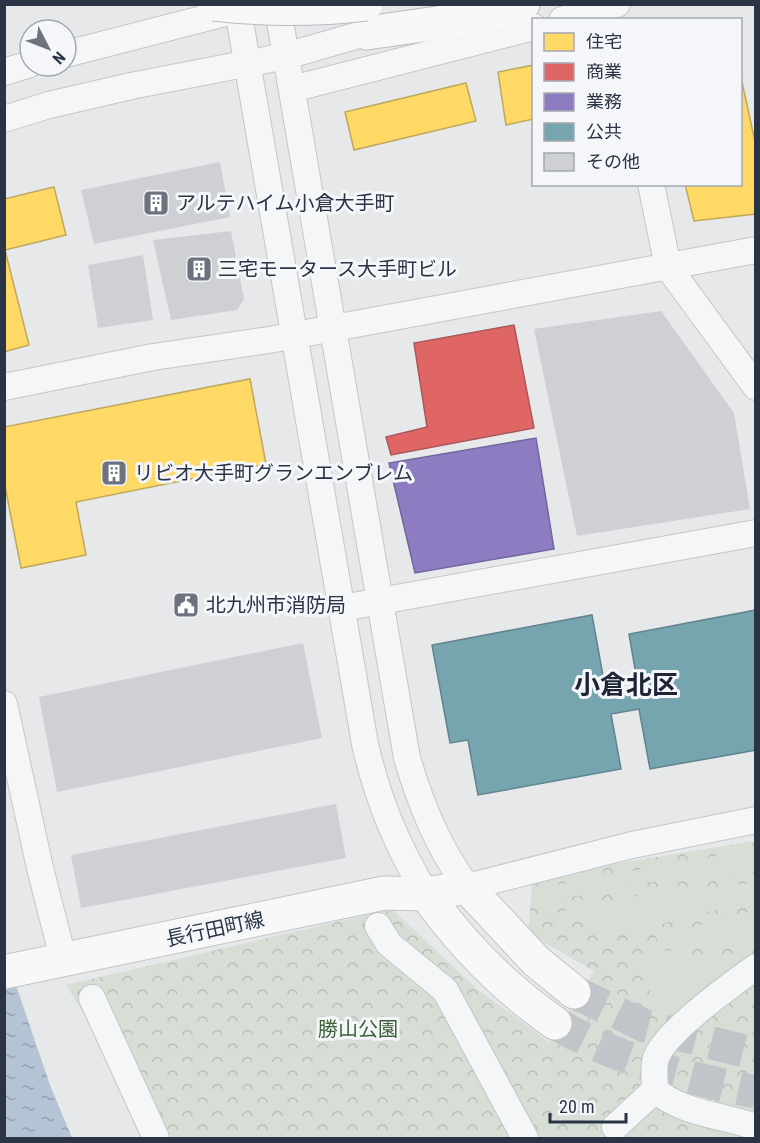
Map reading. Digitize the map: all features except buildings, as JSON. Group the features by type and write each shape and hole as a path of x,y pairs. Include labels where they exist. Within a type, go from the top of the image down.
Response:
{"main road":[{"path":"236,6 250,9 326,9 367,19 472,11 524,4"},
{"path":"467,887 528,953 574,992"},
{"name":"長行田町線","path":"4,972 64,962 384,893 426,894 467,887"},
{"path":"426,894 459,938 486,968 519,998 555,1023"}],"street":[{"path":"277,4 378,602 407,758 418,795 437,841 467,887 632,845 756,820"},
{"path":"569,18 616,5"},
{"path":"78,51 236,6 375,790 400,850 426,894"},
{"path":"4,119 49,105 131,86 286,56 367,19"},
{"path":"292,89 532,28"},
{"path":"651,186 668,267 756,387"},
{"path":"4,387 153,357 332,329 756,250"},
{"path":"342,608 756,533"},
{"path":"4,704 40,868 64,962"},
{"path":"378,926 389,944 445,990 525,1138"},
{"path":"615,1127 655,1090 656,1057 668,1042 712,998 756,967"},
{"path":"92,998 156,1138"},
{"path":"655,1090 667,1101 756,1126"}],"green space":[{"name":"勝山公園","path":"755,841 755,1138 161,1138 66,985 392,909 477,989 549,1042 594,971 528,933 533,877"},
{"path":"755,849 755,872 644,883 545,902 538,897 539,888"},
{"path":"755,883 755,899 629,933 545,915 644,894"},
{"path":"755,910 755,947 685,944 654,938"},
{"path":"650,947 683,953 749,957 711,983 674,1017 660,1021 655,1015 644,955"}],"water":[{"path":"4,950 50,1085 72,1138 5,1138"}],"tunnel":[{"path":"574,992 645,1026 756,1054"},
{"path":"555,1023 580,1037 628,1058 702,1080 756,1092"}],"place":[{"name":"アルテハイム小倉大手町","path":"156,203"},
{"name":"三宅モータース大手町ビル","path":"199,269"},
{"name":"リビオ大手町グランエンブレム","path":"114,473"},
{"name":"北九州市消防局","path":"186,605"}],"district":[{"name":"小倉北区","path":"626,685"}]}
